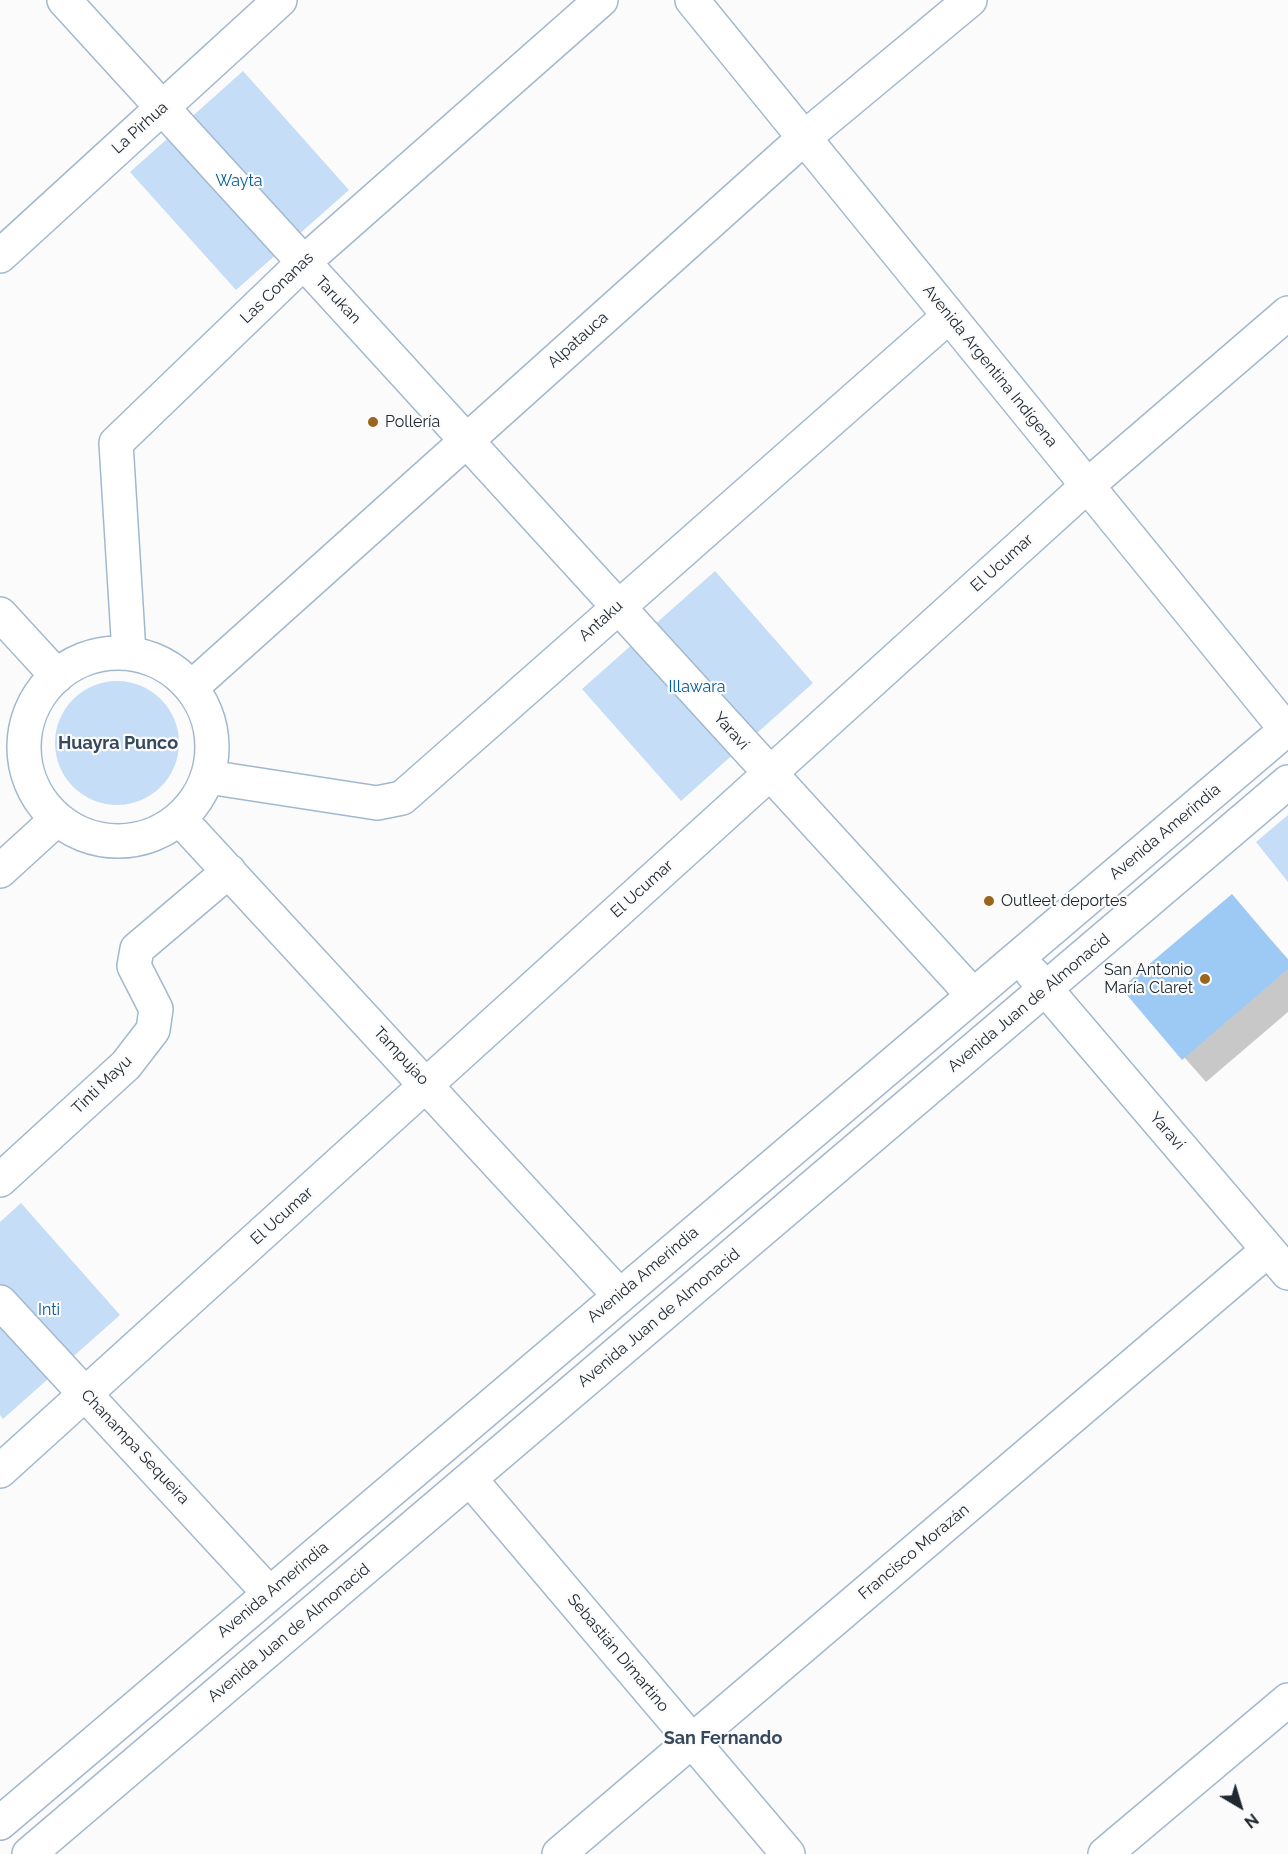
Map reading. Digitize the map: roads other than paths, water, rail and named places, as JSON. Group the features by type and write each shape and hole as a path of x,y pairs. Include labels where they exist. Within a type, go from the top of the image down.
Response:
{"street":[{"name":"Tarukan","path":"64,0 466,440"},
{"name":"La Pirhua","path":"0,256 280,0"},
{"name":"Las Conanas","path":"129,653 116,443 303,263 601,0"},
{"name":"Avenida Argentina Indígena","path":"692,0 1287,730"},
{"name":"Alpatauca","path":"192,687 804,138 970,0"},
{"name":"El Ucumar","path":"0,1471 1087,486 1288,313"},
{"name":"Antaku","path":"208,777 376,803 402,798 949,316"},
{"name":"Yaraví","path":"466,440 972,994"},
{"path":"0,614 57,676"},
{"path":"129,653 153,659 174,670 192,687 207,714 213,746 208,777 196,800 180,819 158,833 132,840 105,841 80,834 57,819 39,798 12,745 28,720 39,695 57,676 79,661 103,654 129,653"},
{"name":"Avenida Amerindia","path":"0,1823 972,994 1287,730"},
{"name":"Avenida Juan de Almonacid","path":"29,1854 1288,782"},
{"path":"0,871 57,819"},
{"name":"Tampujao","path":"180,819 620,1295"},
{"name":"Tinti Mayu","path":"0,1180 126,1065 153,1030 156,1010 134,966 137,949 228,871"},
{"name":"Yaraví","path":"1018,956 1278,1261"},
{"name":"Francisco Morazán","path":"559,1854 692,1740 1278,1261"},
{"name":"Chanampa Sequeira","path":"0,1302 269,1593"},
{"name":"Sebastián Dimartino","path":"470,1479 789,1854"},
{"path":"1105,1854 1288,1700"}],"place":[{"name":"Pollería","path":"373,422"},
{"name":"Outleet deportes","path":"989,901"},
{"name":"San Antonio María Claret","path":"1205,979"}],"district":[{"name":"Huayra Punco","path":"118,744"},
{"name":"San Fernando","path":"723,1739"}],"park label":[{"name":"Wayta","path":"239,181"},
{"name":"Illawara","path":"697,687"},
{"name":"Inti","path":"49,1310"}]}
